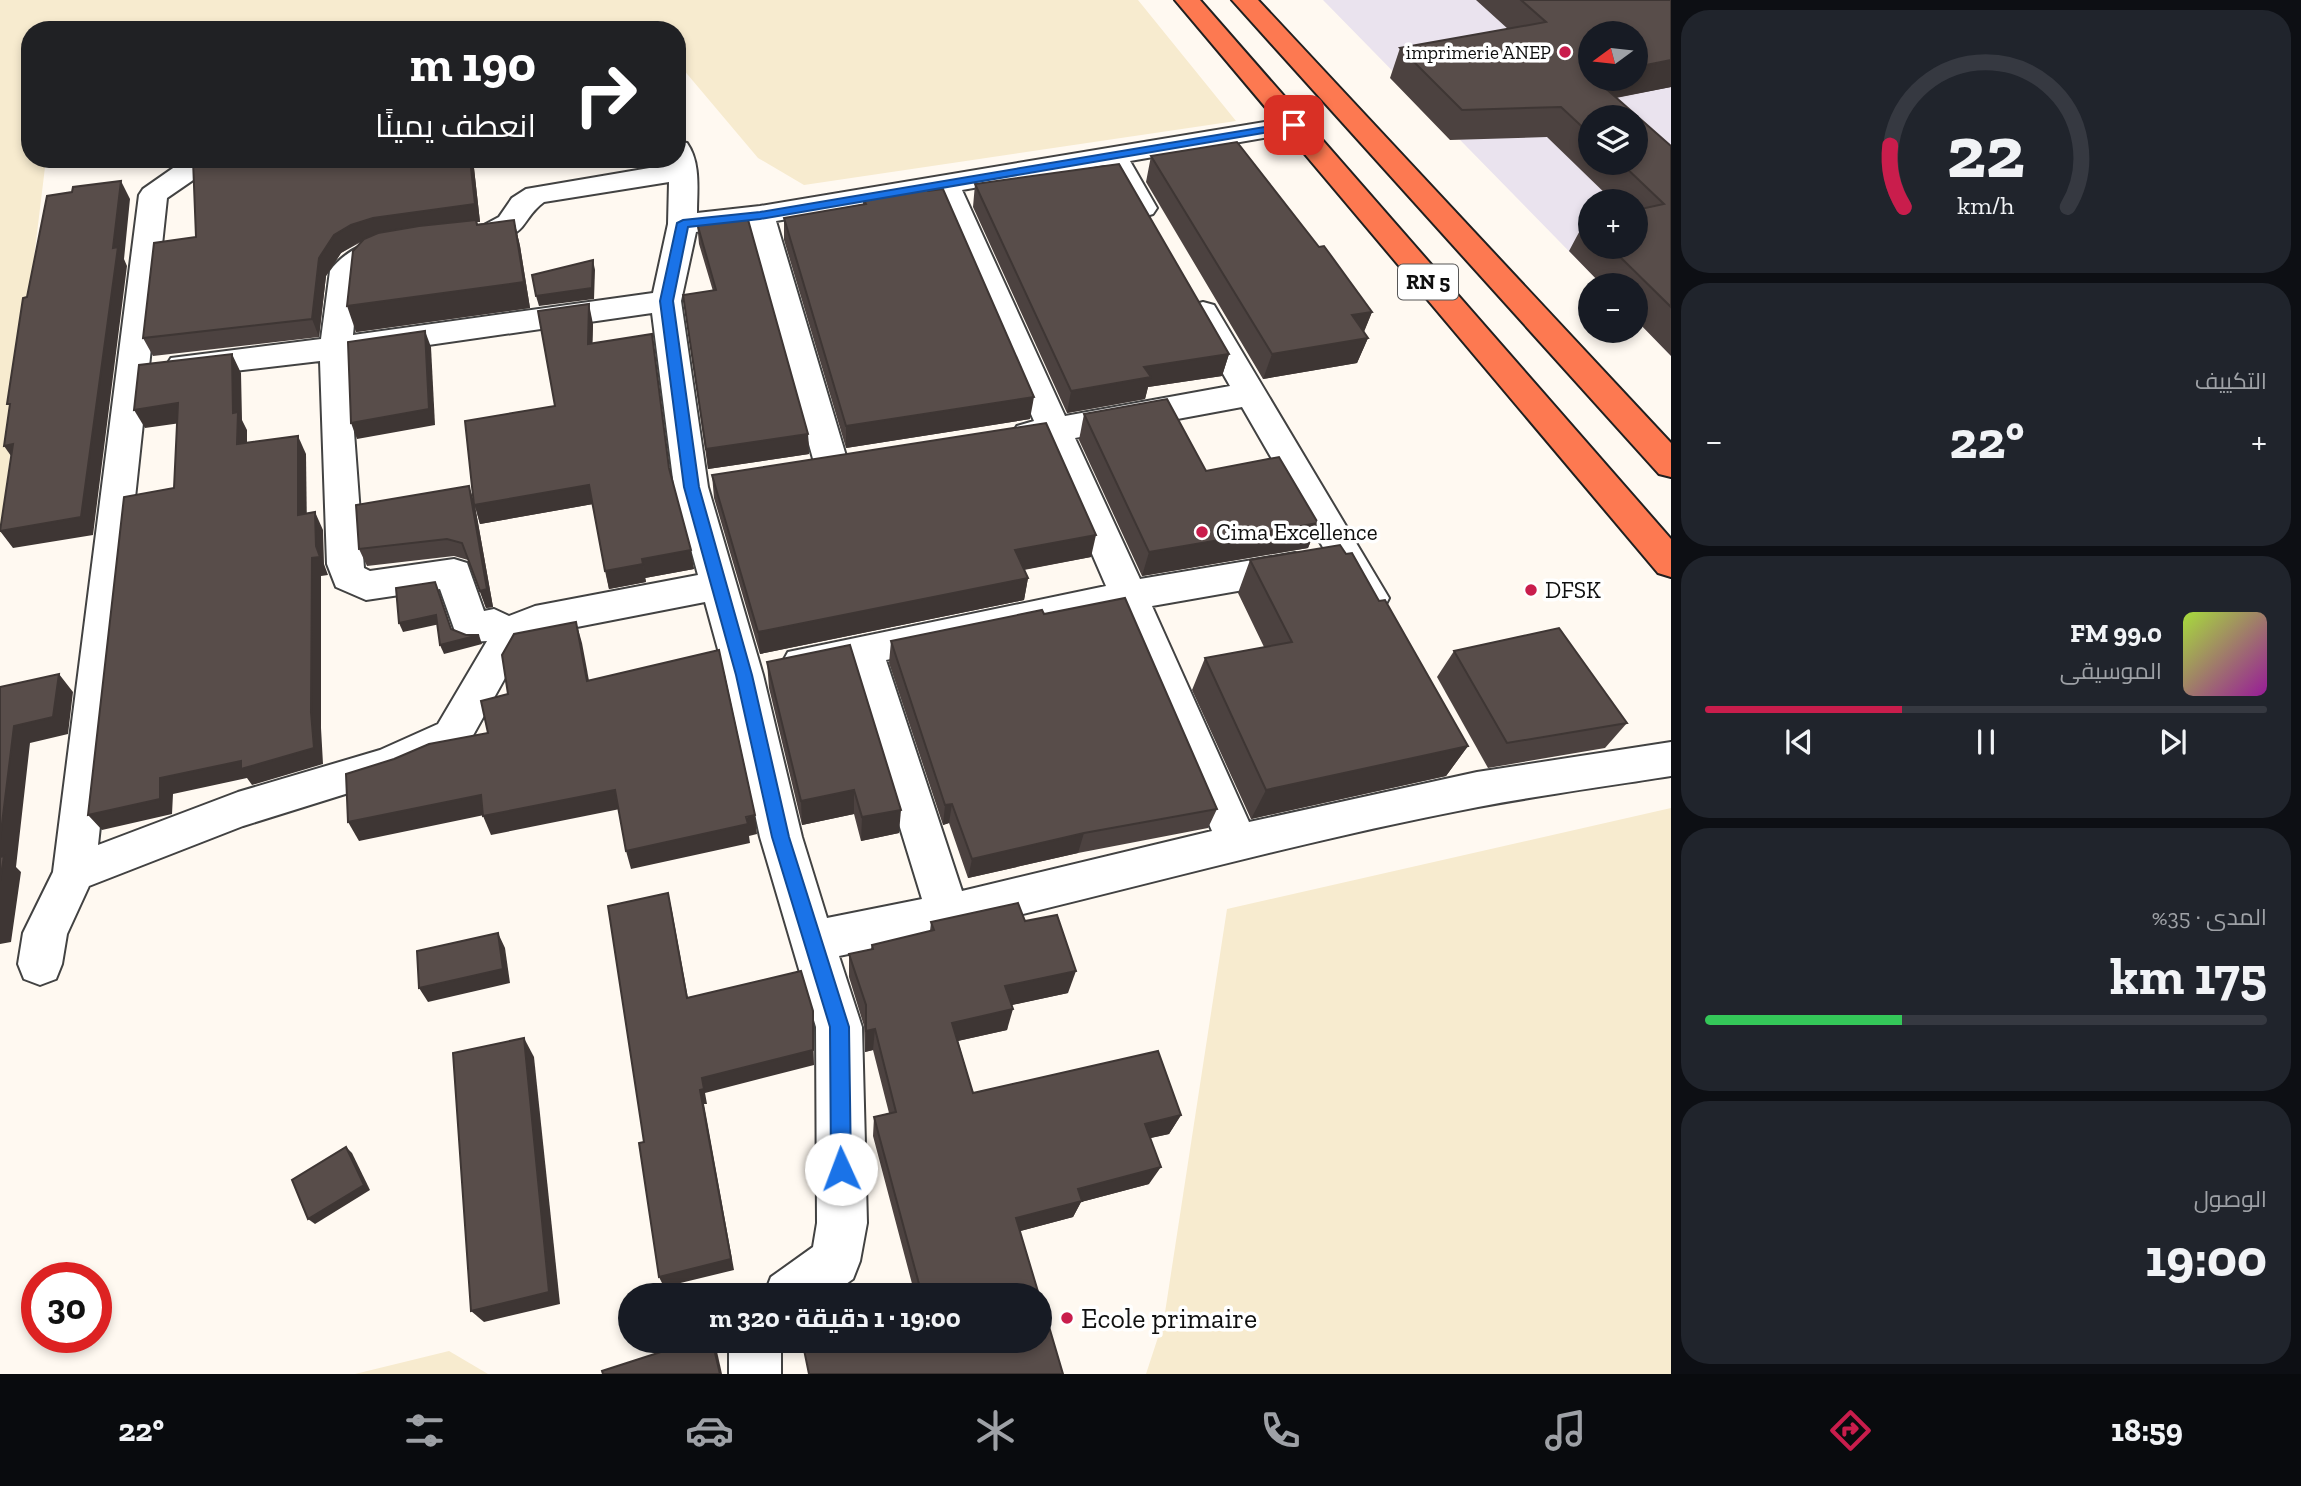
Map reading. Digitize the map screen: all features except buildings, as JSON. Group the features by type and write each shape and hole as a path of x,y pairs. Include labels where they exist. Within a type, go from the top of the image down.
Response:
{"highway":[{"name":"RN 5","path":"1187,0 1671,564"},
{"name":"RN 5","path":"1244,0 1671,465"}],"street":[{"path":"683,223 760,215 1294,125"},
{"path":"1113,155 1161,239"},
{"path":"40,964 45,933 74,873 153,195 192,168"},
{"path":"508,639 494,624 470,627 454,573 366,586 349,577 345,564 336,405 337,348 345,271 357,258 391,245 490,233 510,223 522,204 536,195 647,168"},
{"path":"680,168 683,223 667,301 704,485 719,585 744,675 781,837 839,1027 842,1223 835,1261 805,1283"},
{"path":"945,183 1238,843"},
{"path":"760,215 832,466"},
{"path":"1189,287 1389,631"},
{"path":"131,372 337,348 667,301"},
{"path":"1001,438 1251,394"},
{"path":"744,675 1130,595 1348,558"},
{"path":"74,873 238,810 389,764 452,736 508,639 508,633 535,621 719,585"},
{"path":"864,650 947,914"},
{"path":"811,942 947,914 1238,843 1470,777 1671,759"},
{"path":"755,1353 755,1374"}],"shaded area":[{"path":"0,0 1138,0 1236,121 804,185 758,158 686,73 686,21 21,21 21,168 45,168 0,538"},
{"path":"1323,0 1671,0 1671,356 1648,332 1648,273 1590,273"},
{"path":"1671,808 1671,1374 1146,1374 1164,1319 1227,909"},
{"path":"449,1351 488,1374 355,1374"}],"place":[{"name":"imprimerie ANEP","path":"1565,52"},
{"name":"Cima Excellence","path":"1202,532"},
{"name":"DFSK","path":"1531,590"},
{"name":"Ecole primaire","path":"1067,1318"}],"route":[{"path":"841,1169 839,1027 781,837 744,675 691,487 667,301 683,223 760,215 1294,125"}]}
